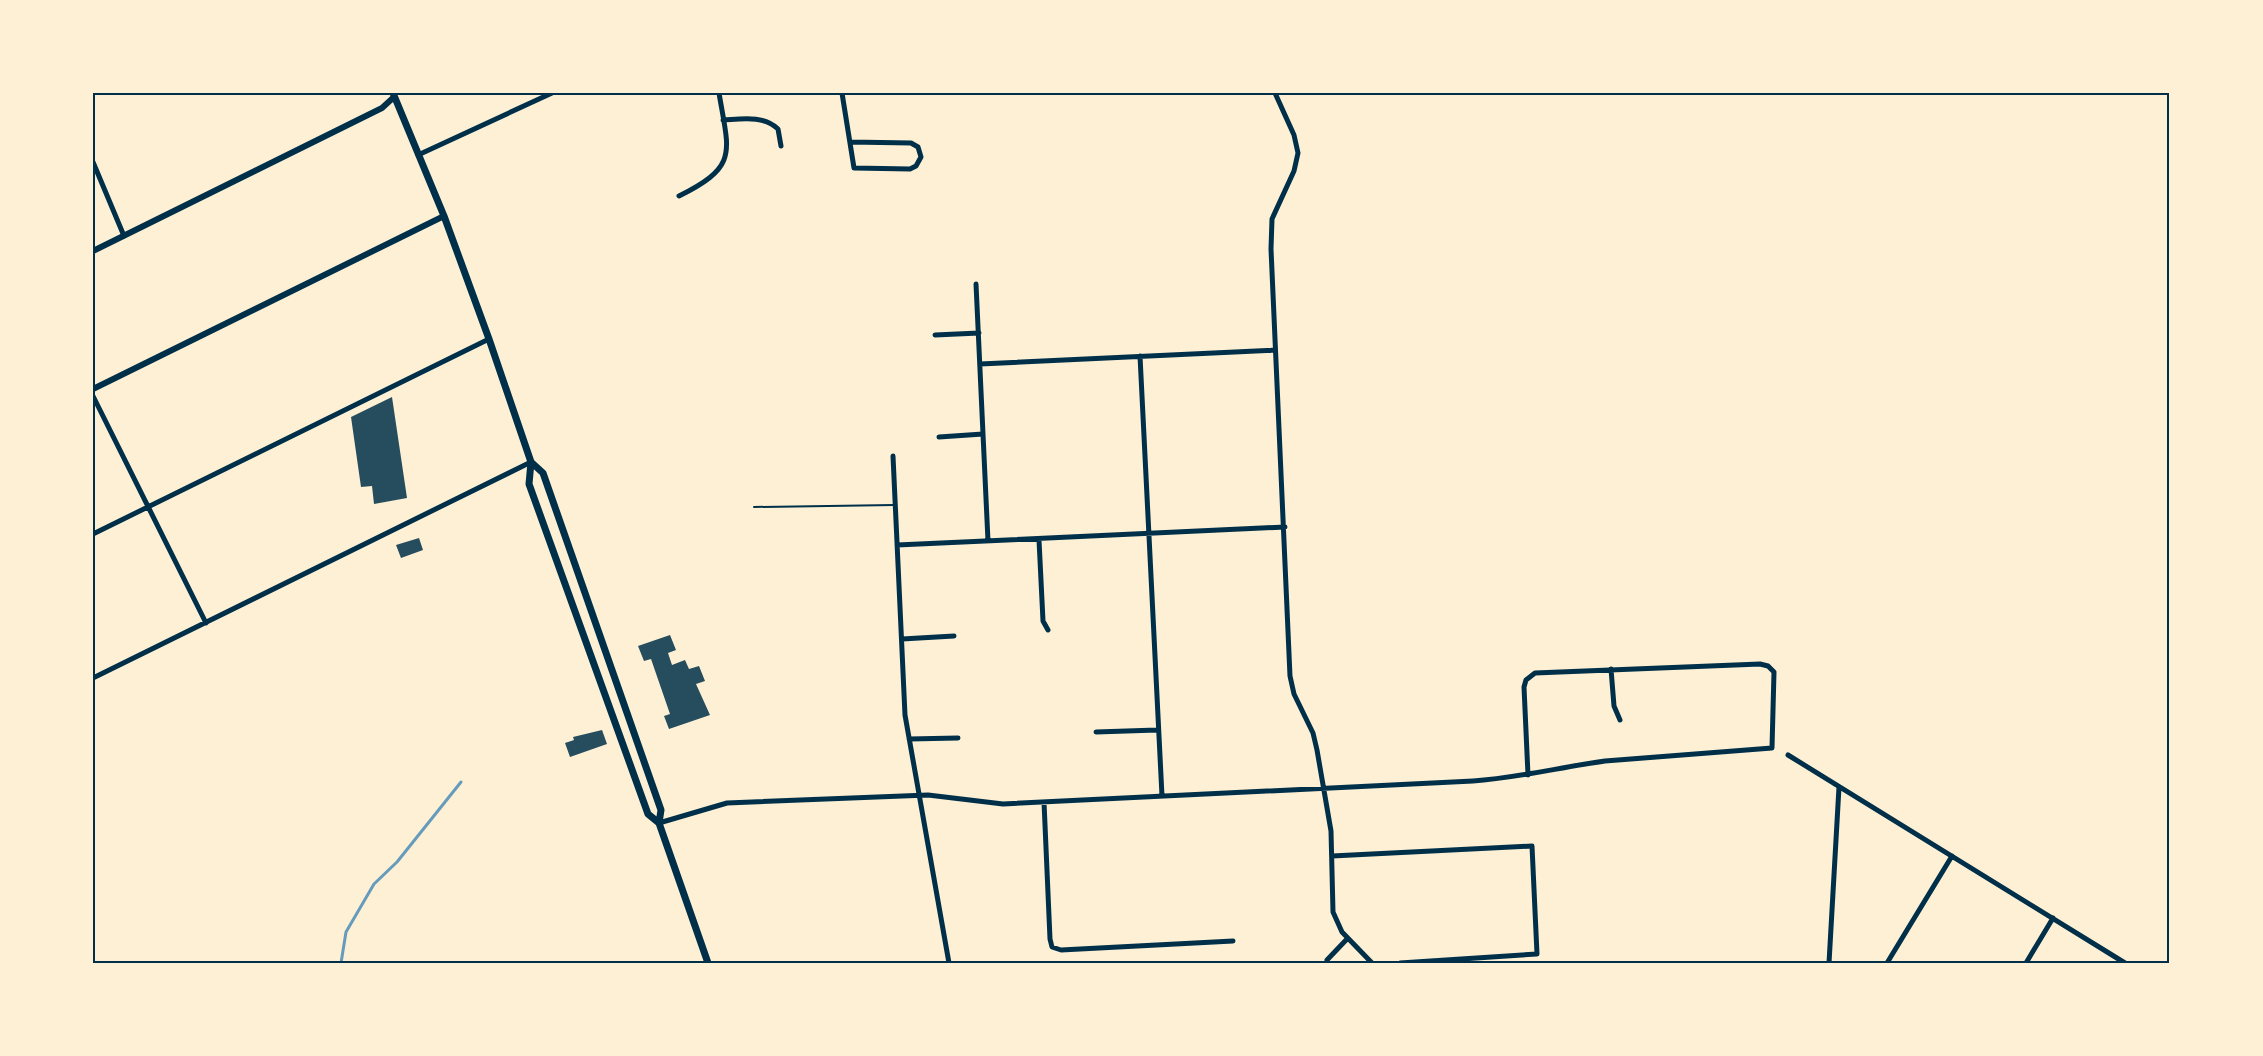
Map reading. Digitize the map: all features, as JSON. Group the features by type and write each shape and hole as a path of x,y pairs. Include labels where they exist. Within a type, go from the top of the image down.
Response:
{"main road":[{"path":"395,94 444,216 489,339 531,462 529,484 648,814 659,823"},
{"path":"531,462 543,473 661,810 659,823 708,963"}],"street":[{"path":"418,155 552,93"},
{"path":"679,196 708,182 720,168 727,148 719,93"},
{"path":"842,93 854,168 910,169 920,160 920,150 911,142 850,142"},
{"path":"1275,93 1294,135 1298,153 1294,171 1272,219 1271,285 1285,527 1290,676 1294,694 1313,733 1324,788 1332,856 1333,912 1338,926 1347,939 1372,963"},
{"path":"93,251 381,109 395,94"},
{"path":"723,120 756,119 771,123 778,129 781,146"},
{"path":"93,162 124,236"},
{"path":"93,389 444,216"},
{"path":"976,285 988,541"},
{"path":"935,335 979,333"},
{"path":"93,534 489,339"},
{"path":"980,364 1275,350"},
{"path":"1140,356 1162,796"},
{"path":"93,396 206,623"},
{"path":"939,437 983,434"},
{"path":"893,456 909,739 949,963"},
{"path":"93,678 531,462"},
{"path":"897,545 1285,527"},
{"path":"1039,540 1043,621 1048,630"},
{"path":"902,639 954,636"},
{"path":"1772,668 1778,663"},
{"path":"659,823 727,803 918,795 993,803 1044,802 1473,781 1528,775 1605,761 1772,748 1776,677 1772,668 1760,664 1540,672 1529,677 1524,687 1528,775"},
{"path":"1611,669 1614,706 1620,720"},
{"path":"1522,672 1529,677"},
{"path":"1096,732 1157,730"},
{"path":"909,739 958,738"},
{"path":"1788,755 2125,963"},
{"path":"1829,963 1839,788"},
{"path":"1044,802 1050,939 1053,947 1061,950 1233,941"},
{"path":"1332,856 1532,846 1537,954 1401,963"},
{"path":"1887,963 1952,856"},
{"path":"2026,963 2053,918"},
{"path":"1327,960 1347,939"}],"lane":[{"path":"754,507 894,505"}],"building":[{"path":"392,397 407,498 374,504 372,486 361,487 351,417"},
{"path":"419,538 423,550 401,558 396,545"},
{"path":"670,635 676,650 668,653 672,665 685,660 689,669 699,666 705,681 696,684 710,715 669,729 664,716 670,714 651,659 644,661 638,646"},
{"path":"602,730 607,744 570,757 565,743 574,740 573,737"}],"waterway":[{"path":"341,963 346,932 374,884 397,862 461,782"}]}
